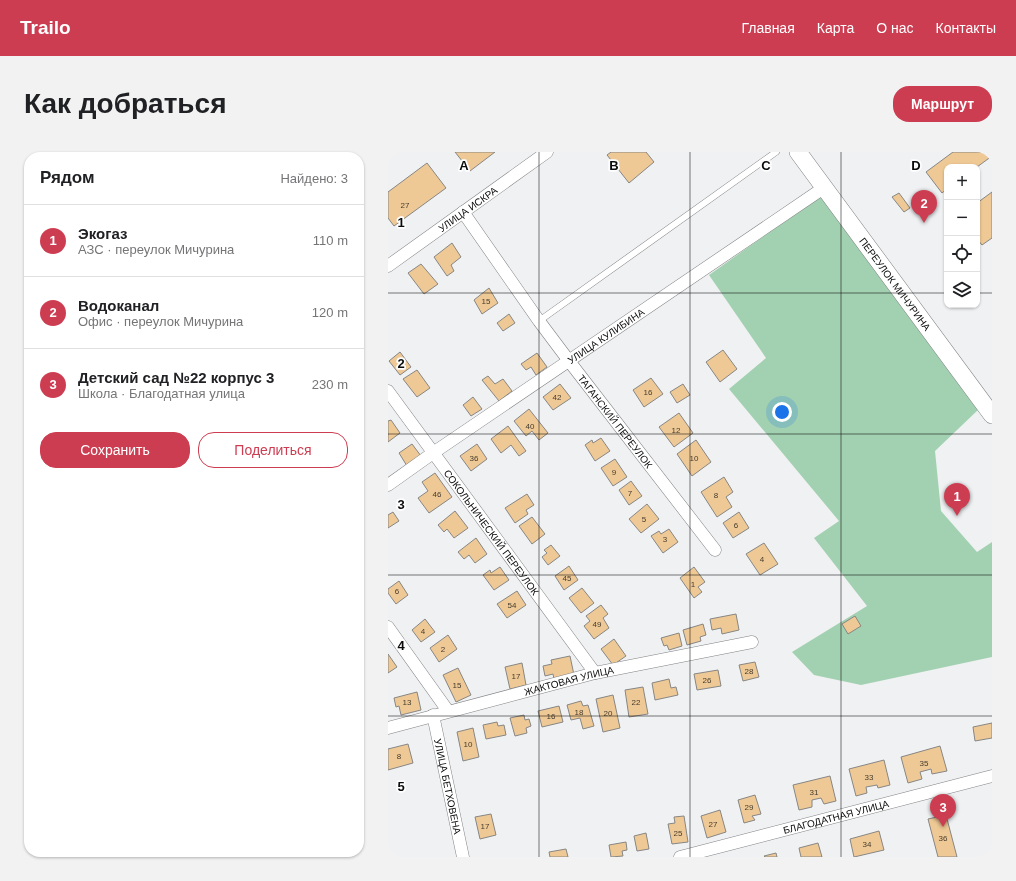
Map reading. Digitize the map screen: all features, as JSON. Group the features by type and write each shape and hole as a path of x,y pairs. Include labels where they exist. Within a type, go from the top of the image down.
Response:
{"main road":[{"name":"ПЕРЕУЛОК МИЧУРИНА","path":"798,152 992,415"}],"street":[{"name":"УЛИЦА ИСКРА","path":"388,266 547,152"},
{"name":"УЛИЦА КУЛИБИНА","path":"388,485 824,187"},
{"name":"ТАГАНСКИЙ ПЕРЕУЛОК","path":"463,212 569,361 715,550"},
{"name":"СОКОЛЬНИЧЕСКИЙ ПЕРЕУЛОК","path":"388,391 595,673"},
{"path":"388,627 448,711"},
{"name":"ЖАКТОВАЯ УЛИЦА","path":"388,728 595,673 752,642"},
{"name":"УЛИЦА БЕТХОВЕНА","path":"433,715 463,857"},
{"name":"БЛАГОДАТНАЯ УЛИЦА","path":"680,857 992,776"}],"lane":[{"path":"540,321 776,152"}],"green space":[{"path":"823,194 979,409 935,451 941,511 977,552 992,542 992,657 861,685 814,675 792,652 867,606 814,538 839,521 729,389 766,358 709,275"}],"building":[{"path":"455,152 495,152 470,171"},
{"path":"611,152 646,152 654,162 629,183 607,155"},
{"path":"953,152 992,152 992,156 980,165 944,164 944,191 942,193 926,172"},
{"path":"427,163 446,188 394,226 388,218 388,192"},
{"path":"992,192 992,238 982,245 980,243 980,201"},
{"path":"899,193 910,208 904,212 892,197"},
{"path":"452,243 461,257 451,265 454,271 447,276 434,257"},
{"path":"421,264 438,284 424,294 408,273"},
{"path":"489,288 498,303 482,314 474,300"},
{"path":"509,314 515,323 503,331 497,323"},
{"path":"723,350 737,369 720,382 706,362"},
{"path":"400,352 411,367 400,375 389,361"},
{"path":"537,353 547,367 536,375 531,367 526,370 521,364"},
{"path":"417,370 430,388 417,397 403,379"},
{"path":"488,376 495,384 503,379 512,391 499,401 482,380"},
{"path":"651,378 663,394 644,407 633,390"},
{"path":"560,384 571,398 553,410 543,397"},
{"path":"683,384 690,395 677,403 670,392"},
{"path":"473,397 482,409 471,416 463,405"},
{"path":"529,409 548,433 539,440 532,431 526,436 514,421"},
{"path":"679,413 693,433 674,447 659,427"},
{"path":"391,420 400,433 388,442 388,421"},
{"path":"508,426 526,451 519,456 511,445 501,453 491,439"},
{"path":"601,438 610,451 595,461 585,445 592,440 593,443"},
{"path":"696,440 711,462 692,476 677,454"},
{"path":"412,444 421,456 407,466 399,453"},
{"path":"477,444 487,459 471,471 460,456"},
{"path":"615,459 627,477 613,486 601,468"},
{"path":"435,473 452,497 429,513 418,498 428,491 422,482"},
{"path":"724,477 733,492 726,497 732,507 717,517 701,492"},
{"path":"631,481 642,496 629,505 619,490"},
{"path":"527,494 534,505 526,510 528,514 515,523 505,508"},
{"path":"647,504 659,519 641,533 629,519"},
{"path":"455,511 468,528 454,538 447,529 444,532 438,525"},
{"path":"393,512 399,521 388,528 388,515"},
{"path":"739,512 749,528 733,538 723,523"},
{"path":"532,517 545,534 532,544 519,526"},
{"path":"669,529 678,542 663,553 651,536 659,531 661,534"},
{"path":"476,538 487,554 475,563 469,555 464,559 458,552"},
{"path":"764,543 778,564 760,575 746,554"},
{"path":"551,545 560,556 548,565 542,557 547,553 544,550"},
{"path":"569,566 578,580 564,590 555,576"},
{"path":"500,567 509,580 494,590 483,575 490,570 491,573"},
{"path":"694,567 705,582 698,587 702,592 694,598 680,578"},
{"path":"399,581 408,595 396,604 388,593 388,589"},
{"path":"582,588 594,603 581,613 569,598"},
{"path":"517,591 526,605 507,618 497,604"},
{"path":"601,605 608,614 603,618 609,628 594,639 584,626 590,621 586,616"},
{"path":"736,614 739,630 722,634 721,628 712,630 710,619"},
{"path":"855,616 861,626 848,634 842,624"},
{"path":"425,619 435,632 421,642 412,630"},
{"path":"703,624 706,635 700,637 701,641 687,645 683,630"},
{"path":"679,633 682,646 669,650 667,645 664,646 661,638"},
{"path":"448,635 457,649 439,662 430,648"},
{"path":"614,639 626,656 613,665 601,649"},
{"path":"388,654 397,667 388,673"},
{"path":"570,656 574,675 554,679 553,674 545,676 543,666 552,664 551,660"},
{"path":"755,662 759,677 743,681 739,665"},
{"path":"522,663 526,685 510,689 505,667"},
{"path":"458,668 471,695 456,702 443,675"},
{"path":"718,670 721,686 697,690 694,674"},
{"path":"669,679 671,688 676,687 678,695 655,700 652,683"},
{"path":"643,687 648,714 629,717 625,690"},
{"path":"417,692 421,710 401,715 399,706 396,707 394,698"},
{"path":"613,695 620,728 603,732 596,699"},
{"path":"581,701 583,706 588,705 594,726 583,729 580,718 571,720 567,705"},
{"path":"559,706 563,722 542,727 538,711"},
{"path":"524,715 525,720 529,719 531,726 526,728 527,733 515,736 510,718"},
{"path":"497,722 498,726 504,725 506,735 486,739 483,725"},
{"path":"992,723 992,738 975,741 973,727"},
{"path":"473,728 479,757 463,761 457,732"},
{"path":"408,744 413,763 388,770 388,749"},
{"path":"940,746 947,771 932,774 931,769 920,772 922,779 908,783 901,757"},
{"path":"884,760 890,785 878,788 877,785 866,787 867,793 856,796 849,769"},
{"path":"830,776 836,801 824,804 821,798 812,800 812,807 799,810 793,785"},
{"path":"755,795 761,814 752,816 755,820 744,823 738,800"},
{"path":"720,810 726,832 707,838 701,816"},
{"path":"491,814 496,835 480,839 475,817"},
{"path":"946,815 957,857 938,857 928,819"},
{"path":"684,816 688,842 672,844 668,824 675,823 674,817"},
{"path":"879,831 884,850 854,857 850,839"},
{"path":"646,833 649,849 637,851 634,836"},
{"path":"626,842 627,850 622,851 623,856 611,857 609,845"},
{"path":"818,843 822,857 801,857 799,848"},
{"path":"566,849 568,857 550,857 549,852"},
{"path":"776,853 777,857 764,856"}],"place":[{"name":"Водоканал","path":"924,223"},
{"name":"Экогаз","path":"957,516"},
{"name":"Детский сад №22 корпус 3","path":"943,827"}]}
